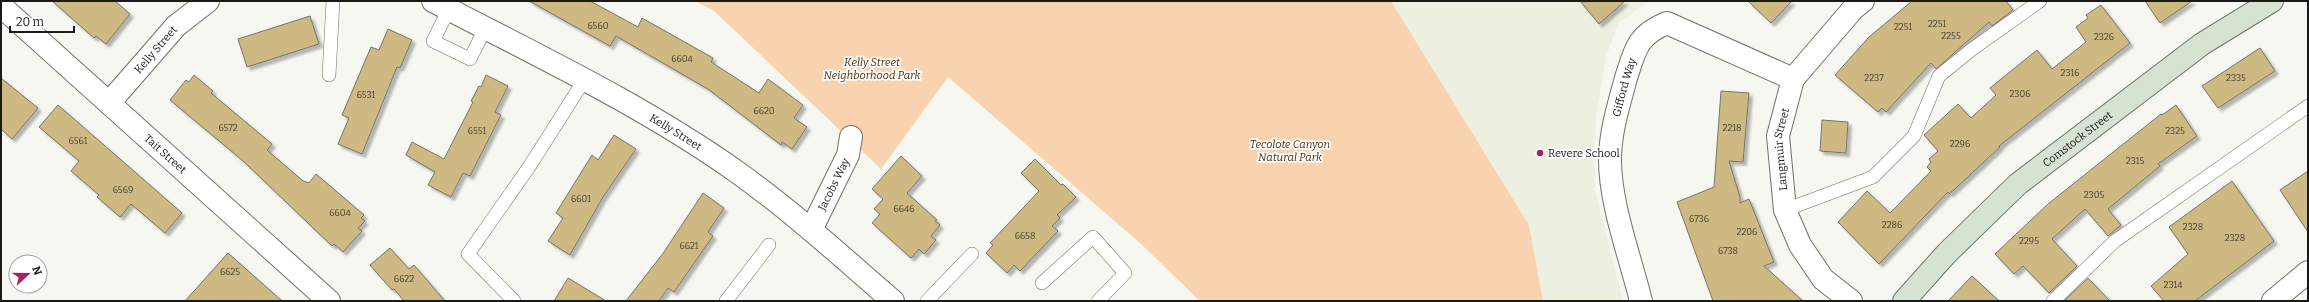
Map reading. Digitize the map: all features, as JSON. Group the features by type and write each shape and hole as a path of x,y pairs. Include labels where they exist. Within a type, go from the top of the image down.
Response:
{"street":[{"name":"Kelly Street","path":"108,103 176,26 208,1"},
{"name":"Langmuir Street","path":"1851,301 1823,279 1800,246 1785,210 1778,136 1793,79 1853,9 1862,1"},
{"name":"Comstock Street","path":"1904,301 1947,253 2018,184 2202,44 2272,1"},
{"name":"Kelly Street","path":"441,5 585,78 644,112 737,172 811,230 893,301"},
{"name":"Tait Street","path":"1,6 329,301"},
{"name":"Gifford Way","path":"1641,301 1615,199 1610,156 1614,120 1636,45 1654,28 1667,24 1793,79"},
{"name":"Jacobs Way","path":"811,230 848,156 851,137"},
{"path":"2273,301 2308,272"}],"lane":[{"path":"329,76 333,1"},
{"path":"1785,210 1873,177 1914,136 1939,76 1971,50 2040,1"},
{"path":"441,5 433,41 470,60 486,29"},
{"path":"514,301 468,254 529,167 585,78"},
{"path":"2053,301 2115,241 2308,106"},
{"path":"1042,283 1093,237 1125,273 1098,301"},
{"path":"726,301 769,245"},
{"path":"927,301 972,254"}],"shaded area":[{"name":"Revere School","path":"1391,1 1654,1 1648,2 1619,22 1606,57 1596,117 1595,190 1623,301 1543,301 1529,225"}],"green space":[{"name":"Tecolote Canyon Natural Park","path":"695,1 1391,1 1529,225 1543,301 1200,301 1140,243 948,77 881,169 714,11"}],"building":[{"path":"52,1 115,1 130,14 106,44 96,36 94,38"},
{"path":"529,1 590,1 638,27 642,18 713,58 711,62 759,93 768,79 803,105 794,118 807,127 792,149 782,142 781,145 708,89 616,36 610,46"},
{"path":"1580,1 1625,1 1599,24"},
{"path":"1748,1 1792,1 1771,23"},
{"path":"1912,1 2006,1 2013,10 1992,26 1989,22 1936,69 1931,63 1886,112 1882,108 1878,112 1835,75 1869,37"},
{"path":"2145,1 2192,1 2160,23"},
{"path":"2101,5 2130,43 1999,146 2000,147 1956,188 1949,194 1948,192 1879,264 1838,222 1867,191 1890,213 1931,171 1927,167 1931,162 1929,159 1938,151 1924,135 1958,104 1971,118 1996,95 1990,88 2037,50 2052,69 2086,42 2076,27 2088,18 2086,15"},
{"path":"310,16 319,44 247,67 238,39"},
{"path":"388,29 412,40 400,68 397,67 362,154 338,144 349,118 342,115 371,47 379,50"},
{"path":"2260,48 2275,71 2218,108 2202,86"},
{"path":"194,75 213,91 211,93 272,144 267,150 303,181 309,183 316,174 364,215 361,218 365,221 358,228 362,231 343,252 334,244 332,246 242,160 170,100 186,80 189,82"},
{"path":"486,75 508,86 495,112 501,115 470,176 463,173 451,197 428,185 435,172 406,155 412,142 444,159 473,102 471,101 479,86 481,87"},
{"path":"1,78 38,108 12,139 1,129"},
{"path":"1721,91 1749,93 1743,162 1729,161 1740,197 1740,203 1749,199 1774,262 1764,266 1803,301 1713,301 1677,202 1714,187"},
{"path":"58,105 182,213 165,233 131,204 120,217 97,197 99,195 71,171 79,161 39,127"},
{"path":"2176,105 2197,136 2158,164 2160,166 2108,209 2121,225 2108,236 2085,209 2052,239 2077,266 2049,293 2023,266 2014,274 1995,254 2048,204 2161,114 2162,115"},
{"path":"1822,120 1848,122 1846,153 1820,151"},
{"path":"614,135 636,149 603,197 570,255 548,241 563,218 556,213 592,155 598,160"},
{"path":"901,156 922,176 907,193 937,220 935,221 940,225 931,236 936,240 924,254 919,249 911,258 872,223 880,214 874,209 883,199 872,189"},
{"path":"1035,159 1061,185 1063,184 1076,197 1057,215 1060,218 1052,226 1058,231 1020,271 1014,265 1007,273 986,253 993,245 990,243 1039,191 1021,173"},
{"path":"2308,171 2308,232 2280,190"},
{"path":"2232,181 2274,241 2195,301 2164,301 2151,286 2188,254 2169,227"},
{"path":"703,193 724,208 708,232 713,236 674,292 668,288 659,301 626,301 664,252"},
{"path":"390,248 409,269 414,265 445,301 404,301 394,289 392,290 370,265"},
{"path":"228,253 282,301 185,301"},
{"path":"1972,276 1999,301 1948,301"},
{"path":"568,278 606,301 554,301"},
{"path":"2088,278 2110,301 2064,301"}],"place":[{"name":"Revere School","path":"1540,153"}],"park label":[{"name":"Kelly Street Neighborhood Park","path":"872,68"}]}
